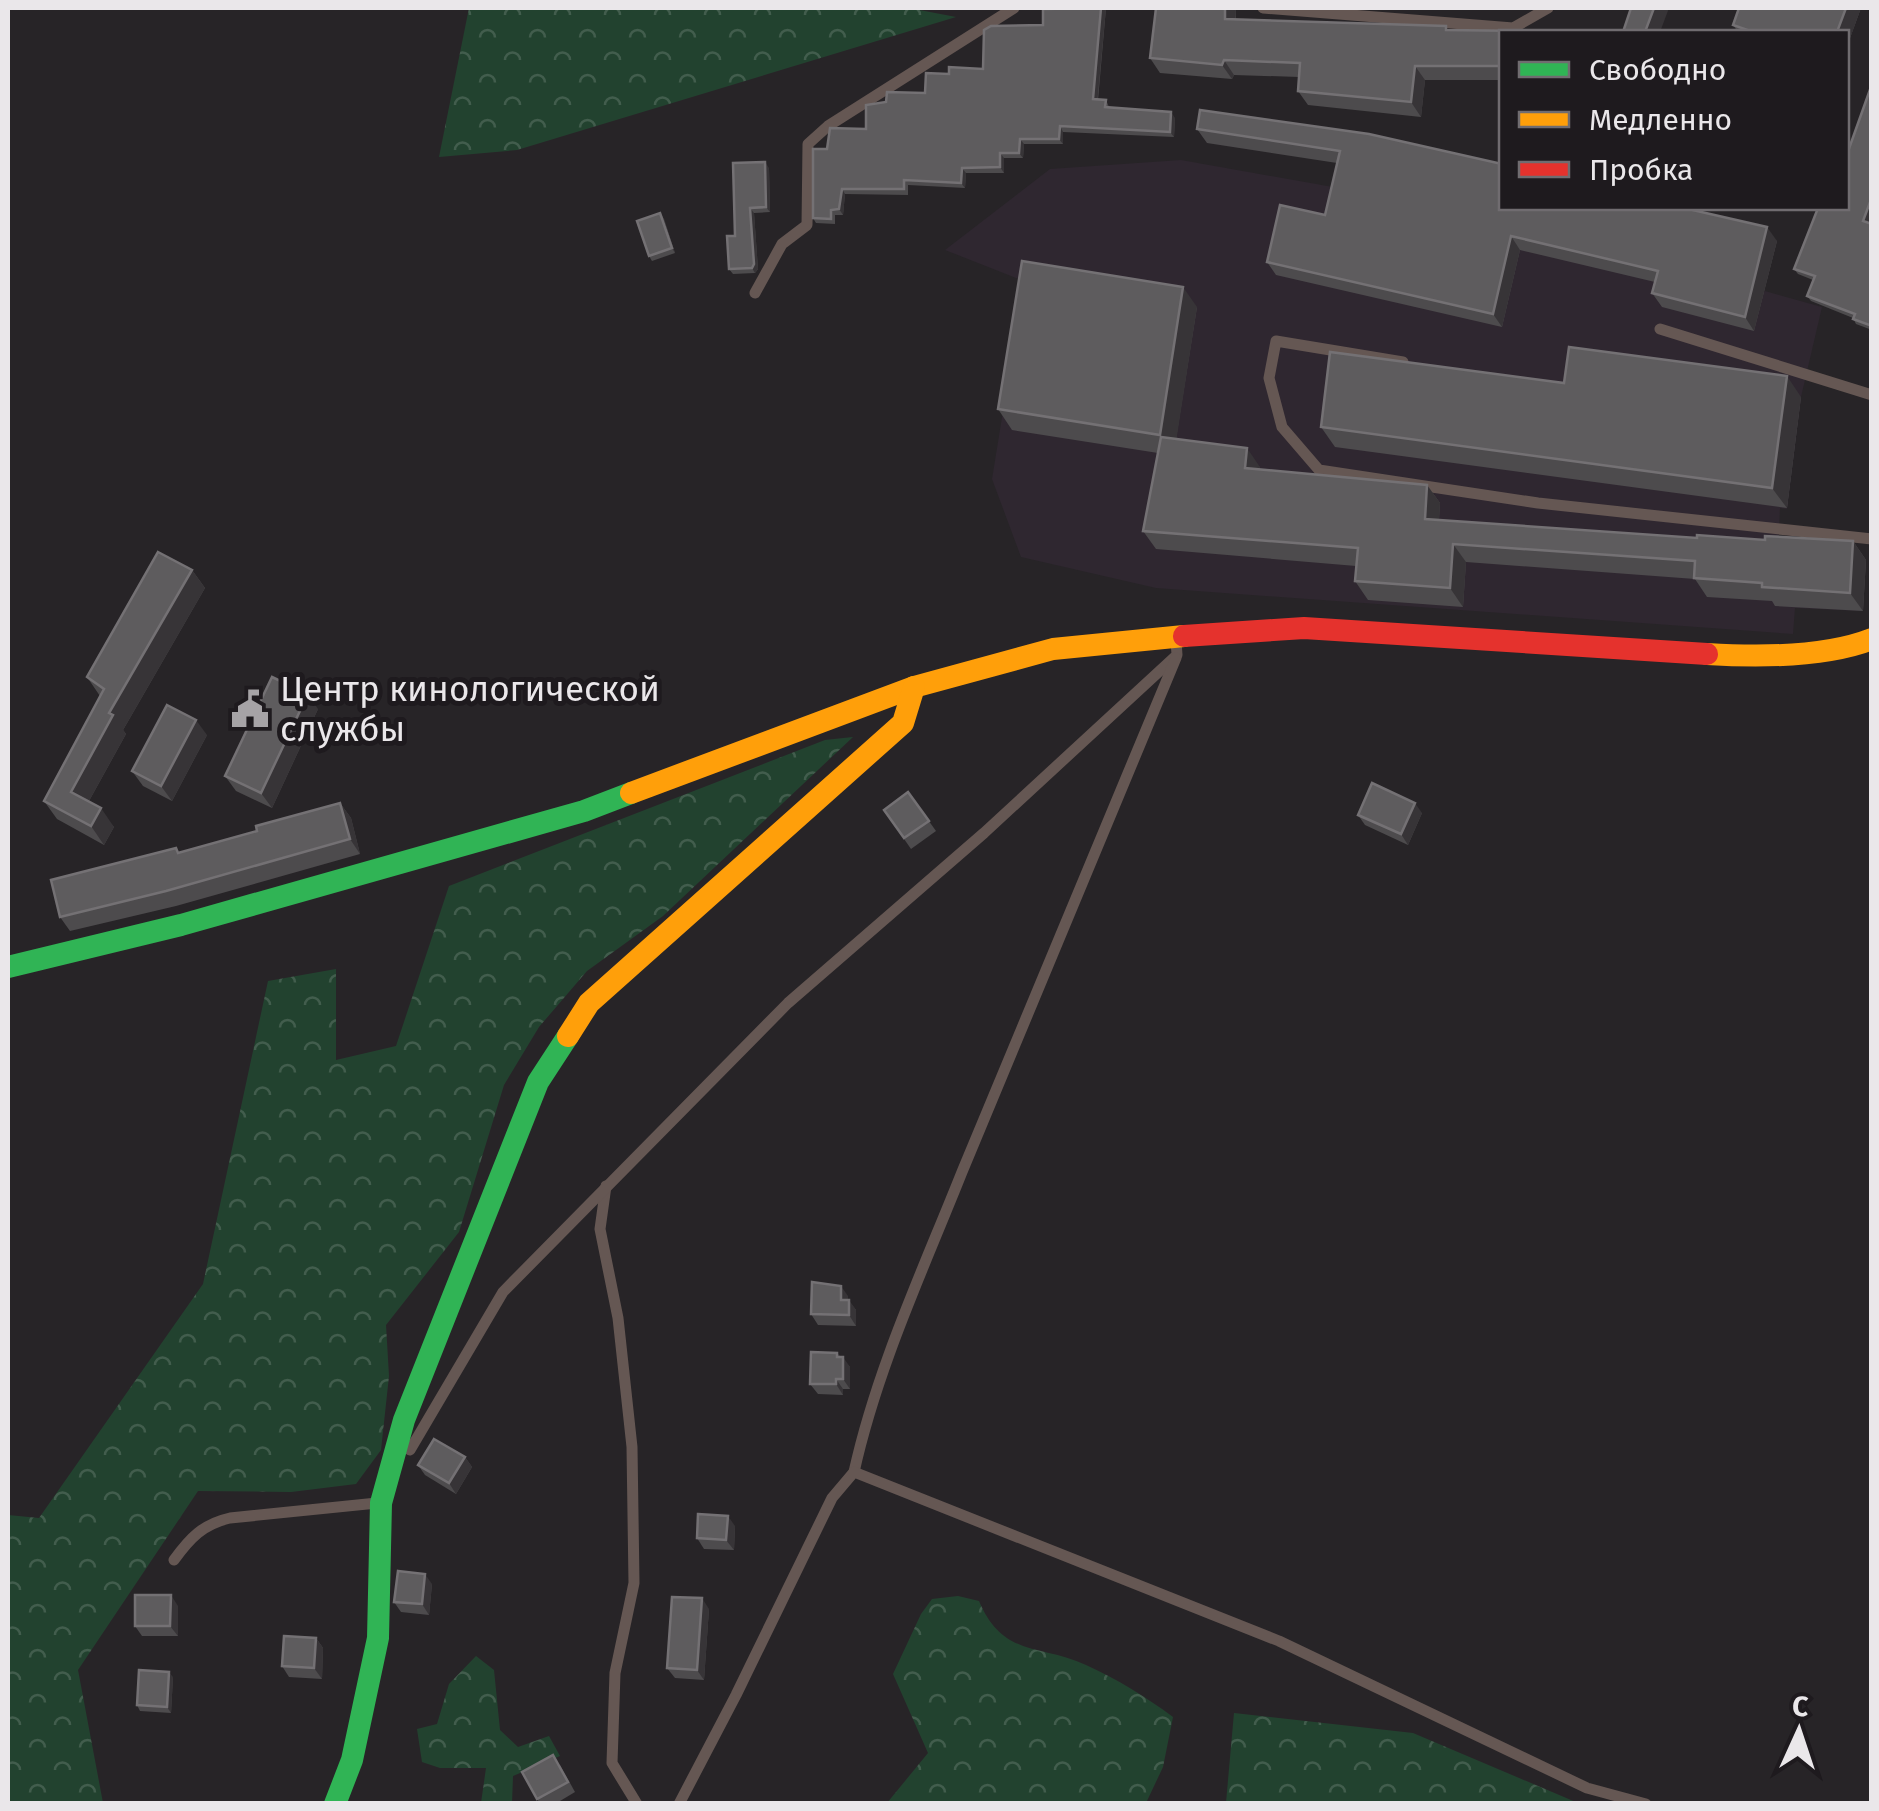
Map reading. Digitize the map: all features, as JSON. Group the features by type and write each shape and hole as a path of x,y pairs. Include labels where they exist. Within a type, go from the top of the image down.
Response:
{"street":[{"path":"8,967 180,925 584,811 914,687 1052,649 1176,646 1304,628 1740,656 1851,647 1872,639"},
{"path":"335,1804 352,1760 378,1638 381,1502 404,1420 538,1082 589,1004 903,722 914,687"}],"lane":[{"path":"755,293 782,244 807,225 808,144 828,126 1014,8"},
{"path":"1263,8 1513,28 1548,8"},
{"path":"1660,329 1872,395"},
{"path":"1412,363 1276,341 1270,378 1282,427 1319,470 1538,502 1872,540"},
{"path":"174,1560 188,1540 209,1523 381,1502 503,1292 788,1003 984,833 1176,646"},
{"path":"678,1804 832,1498 854,1472 868,1411 910,1302 1176,646"},
{"path":"606,1186 600,1228 618,1318 632,1447 634,1583 615,1672 612,1763 637,1804"},
{"path":"854,1472 1169,1600 1279,1640 1587,1788 1646,1804"}],"shaded area":[{"path":"1181,160 1344,189 1672,265 1822,307 1801,397 1787,509 1780,508 1778,554 1866,560 1863,611 1795,608 1793,634 1156,588 1021,557 992,479 1024,281 945,250 1050,169"}],"green space":[{"path":"469,8 909,8 956,17 517,150 439,157"},
{"path":"853,737 663,916 587,971 539,1027 504,1085 459,1232 386,1325 389,1376 381,1450 356,1484 291,1492 198,1491 78,1670 103,1803 8,1803 8,1515 39,1518 203,1284 268,981 336,969 336,1060 396,1046 449,886 825,740"},
{"path":"958,1596 979,1601 989,1619 1012,1641 1098,1670 1173,1717 1163,1767 1146,1803 887,1803 928,1753 893,1674 932,1599"},
{"path":"476,1656 494,1670 500,1730 518,1747 549,1736 560,1756 513,1776 512,1803 481,1803 486,1768 440,1768 422,1762 417,1729 437,1724 449,1684"},
{"path":"1234,1713 1413,1733 1578,1803 1226,1803"}],"building":[{"path":"1101,8 1093,99 1106,100 1105,107 1171,112 1170,132 1060,126 1059,139 1020,139 1019,153 1000,153 1000,167 962,168 961,183 904,180 904,189 842,189 839,209 831,210 831,219 813,218 813,149 827,149 830,128 866,129 866,105 886,102 887,92 925,93 926,73 949,74 949,67 983,69 984,30 991,26 1043,25 1043,9"},
{"path":"1156,8 1225,8 1225,19 1499,31 1499,66 1415,66 1411,102 1298,91 1300,63 1224,60 1222,65 1150,58"},
{"path":"1631,8 1654,8 1646,30 1624,30"},
{"path":"1739,8 1846,8 1838,30 1747,30 1733,25"},
{"path":"1872,84 1872,197 1863,221 1872,224 1872,326 1853,319 1855,314 1807,296 1815,276 1794,269 1817,210 1849,210 1849,149"},
{"path":"1200,110 1369,134 1499,163 1499,210 1693,210 1767,227 1745,317 1652,293 1658,271 1511,236 1493,314 1267,262 1280,205 1325,215 1340,151 1197,129"},
{"path":"765,162 766,207 750,208 754,264 752,268 729,269 727,236 735,236 733,163"},
{"path":"660,213 672,248 649,256 637,221"},
{"path":"1022,261 1183,287 1160,435 998,409"},
{"path":"1569,347 1787,376 1772,488 1321,427 1330,352 1564,383"},
{"path":"1161,437 1247,448 1245,468 1427,485 1425,519 1697,538 1765,540 1765,536 1853,541 1850,593 1694,578 1695,561 1453,544 1450,588 1355,581 1358,548 1143,531"},
{"path":"158,552 192,570 109,713 113,715 71,792 101,808 91,826 44,801 104,689 87,677"},
{"path":"272,677 308,694 261,793 225,776"},
{"path":"167,705 196,720 161,786 132,771"},
{"path":"1372,783 1415,803 1401,834 1358,815"},
{"path":"908,792 929,821 904,838 884,810"},
{"path":"340,803 350,839 60,917 51,880 176,848 178,853"},
{"path":"812,1282 841,1286 841,1300 849,1300 849,1315 811,1314"},
{"path":"811,1352 837,1353 837,1357 843,1357 843,1379 836,1379 836,1384 810,1384"},
{"path":"434,1439 465,1457 449,1483 418,1465"},
{"path":"698,1514 728,1516 726,1540 697,1538"},
{"path":"398,1571 425,1574 422,1604 394,1602"},
{"path":"135,1595 171,1595 170,1626 135,1626"},
{"path":"672,1597 702,1598 697,1670 667,1668"},
{"path":"284,1636 316,1638 314,1668 282,1666"},
{"path":"139,1670 169,1672 167,1707 137,1705"},
{"path":"553,1755 568,1782 537,1799 522,1772"}],"traffic: fast":[{"path":"8,967 181,925 584,811 631,793"},
{"path":"335,1804 352,1760 378,1638 381,1503 404,1420 538,1082 568,1036"}],"traffic: slow":[{"path":"631,793 914,687 1053,649 1184,636"},
{"path":"1707,654 1812,652 1872,639"},
{"path":"568,1036 589,1003 903,723 914,687"}],"traffic: jam":[{"path":"1184,636 1304,628 1707,654"}],"place":[{"name":"Центр кинологической службы","path":"250,709"}]}
